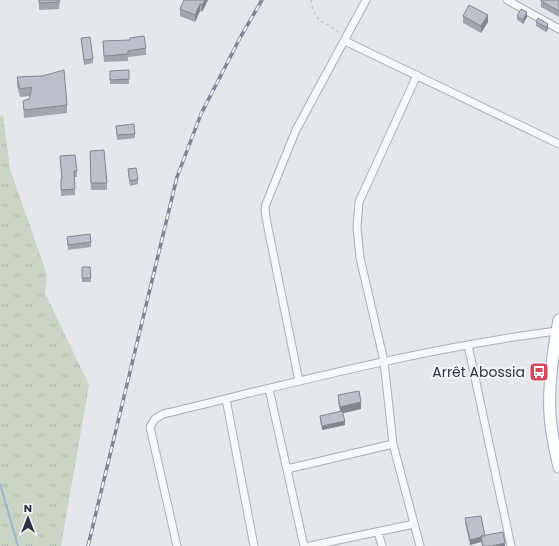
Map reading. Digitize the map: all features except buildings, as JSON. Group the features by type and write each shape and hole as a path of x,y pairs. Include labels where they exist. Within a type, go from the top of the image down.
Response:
{"main road":[{"path":"559,320 553,353 550,392 550,416 559,467"}],"street":[{"path":"299,381 265,210 266,204 296,130 366,0"},
{"path":"507,0 559,29"},
{"path":"345,41 559,144"},
{"path":"418,75 359,202 357,227 360,258 384,361 393,444 420,546"},
{"path":"177,546 150,427 155,419 163,414 384,361 512,337 557,332"},
{"path":"468,345 511,546"},
{"path":"269,389 304,546"},
{"path":"226,399 254,546"},
{"path":"287,469 393,444"},
{"path":"310,546 414,524"},
{"path":"378,532 382,546"}],"path":[{"path":"311,0 316,18 340,33 345,41"}],"green space":[{"path":"3,115 10,169 47,275 45,293 89,385 61,546 0,546 0,116"}],"waterway":[{"path":"0,484 18,546"}],"railway":[{"path":"88,546 177,177 201,114 240,38 262,0"}],"place":[{"name":"Arrêt Abossia","path":"539,372"}]}
